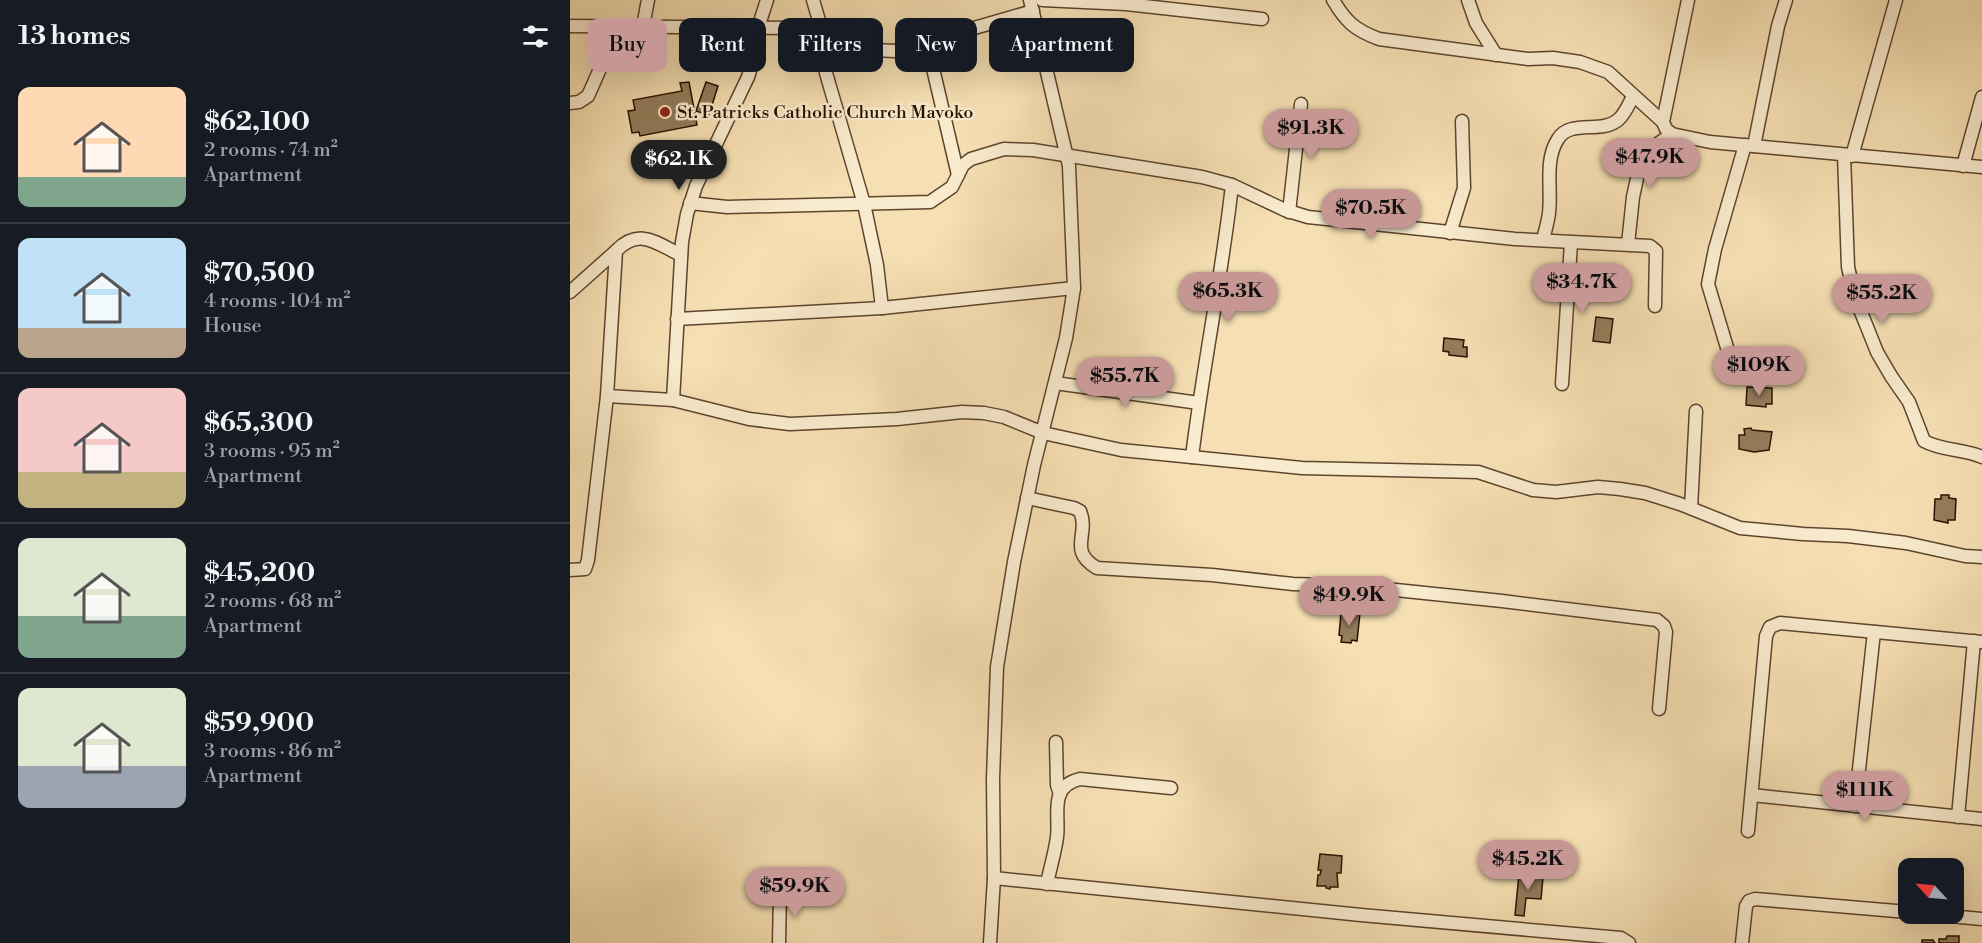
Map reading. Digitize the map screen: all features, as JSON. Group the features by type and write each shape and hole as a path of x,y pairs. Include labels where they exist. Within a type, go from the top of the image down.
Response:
{"street":[{"path":"644,18 648,0"},
{"path":"761,18 767,0"},
{"path":"813,0 818,18"},
{"path":"1042,0 1126,4 1262,19"},
{"path":"1333,0 1349,22 1360,32 1379,39 1528,59 1553,58 1600,68 1617,78 1633,96 1664,122"},
{"path":"1468,0 1476,23 1496,55"},
{"path":"1688,0 1664,122 1666,129 1672,134 1710,142 1982,167"},
{"path":"1731,362 1708,284 1715,249 1750,146 1786,0"},
{"path":"1896,0 1848,155 1848,267 1855,297 1877,352 1890,376 1909,402 1924,441 1982,457"},
{"path":"977,25 1032,6 1067,156 1074,288 1066,338 1027,498 997,667 993,779 994,878 990,943"},
{"path":"570,26 588,26"},
{"path":"570,103 579,102 588,96 599,72"},
{"path":"673,400 681,255 687,214 696,186 750,72"},
{"path":"826,72 864,204 877,265 882,308"},
{"path":"934,72 958,175"},
{"path":"1543,240 1549,212 1551,159 1559,137 1565,131 1609,125 1625,112 1633,96"},
{"path":"1963,166 1982,96"},
{"path":"1289,212 1302,104"},
{"path":"1450,233 1464,188 1462,121"},
{"path":"1628,244 1633,197 1642,155 1672,134"},
{"path":"690,203 727,207 930,202 952,187 963,165 971,159 1004,149 1033,150 1202,177 1232,185 1289,212 1308,218 1571,243 1650,246 1656,251 1655,306"},
{"path":"1191,457 1225,250 1232,185"},
{"path":"570,292 625,241 635,238 648,239 681,255"},
{"path":"1562,384 1571,243"},
{"path":"570,570 585,569 588,560 608,396 616,251"},
{"path":"677,319 882,308 1074,288"},
{"path":"1055,383 1199,403"},
{"path":"608,396 673,400 749,419 790,424 897,419 962,412 984,413 1004,417 1043,433 1121,450 1302,468 1478,472 1533,490 1556,492 1598,487 1620,489 1645,493 1691,508 1720,522 1740,528 1848,536 1906,543 1965,556 1982,557"},
{"path":"1691,508 1696,411"},
{"path":"1027,498 1080,511 1083,518 1082,555 1097,568 1212,575 1293,584 1357,586 1657,620 1664,626 1666,632 1659,709"},
{"path":"1748,831 1766,636 1770,627 1779,623 1978,642 1958,817"},
{"path":"1855,806 1874,632"},
{"path":"1047,884 1057,834 1056,813 1060,794 1056,742"},
{"path":"1060,794 1072,781 1080,779 1171,788"},
{"path":"1752,795 1982,819"},
{"path":"994,878 1621,938 1629,943"},
{"path":"779,943 780,892"},
{"path":"1742,943 1746,906 1749,901 1755,899 1898,911"},
{"path":"1964,917 1982,919"}],"building":[{"path":"689,82 697,125 640,136 639,132 632,133 628,111 635,110 633,100 682,91 680,83"},
{"path":"706,82 718,86 709,115 696,111"},
{"path":"1596,317 1613,319 1610,343 1593,341"},
{"path":"1444,338 1464,340 1463,347 1467,347 1467,357 1449,355 1449,352 1443,351"},
{"path":"1747,387 1772,388 1772,404 1766,404 1766,407 1746,405"},
{"path":"1744,429 1772,432 1769,450 1754,452 1739,449 1739,435 1745,435"},
{"path":"1941,495 1949,495 1949,498 1956,499 1955,520 1948,520 1948,523 1934,520 1935,499 1941,499"},
{"path":"1345,612 1360,613 1357,641 1352,640 1351,643 1341,642 1342,636 1339,635 1341,613 1345,614"},
{"path":"1320,854 1342,856 1341,873 1337,873 1338,887 1330,887 1330,889 1326,886 1317,886 1321,870 1318,870"},
{"path":"1550,856 1564,858 1562,872 1548,870"},
{"path":"1519,874 1543,877 1541,899 1526,898 1524,916 1515,915"},
{"path":"1947,936 1959,936 1959,943 1939,943 1939,939 1946,939"},
{"path":"1922,940 1933,940 1935,943 1922,943"}],"place":[{"name":"St. Patricks Catholic Church Mavoko","path":"665,112"}]}
